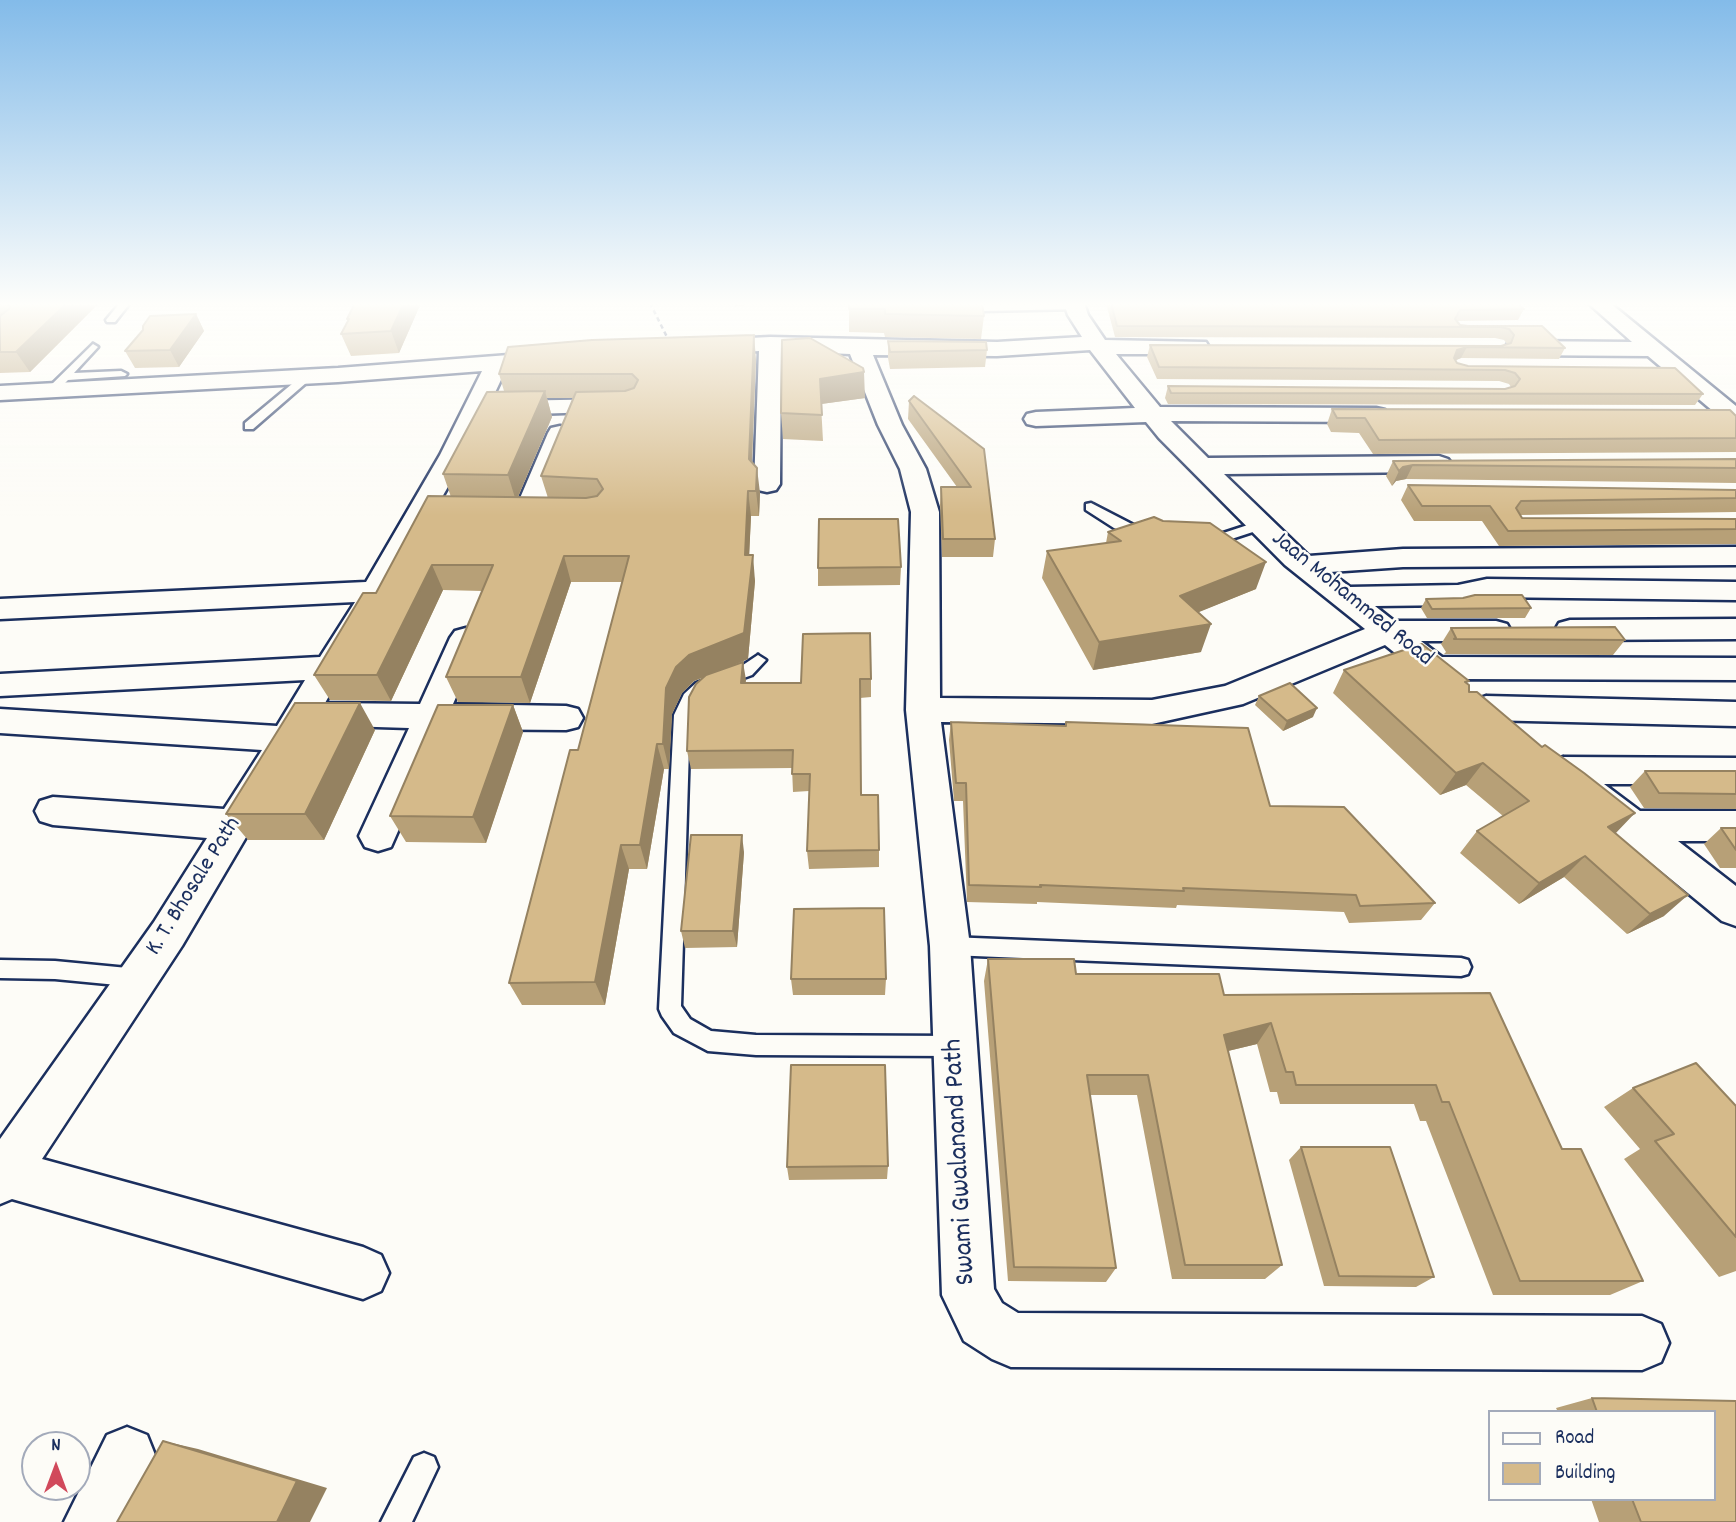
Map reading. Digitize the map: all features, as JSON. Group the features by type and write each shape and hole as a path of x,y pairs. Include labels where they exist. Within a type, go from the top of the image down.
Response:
{"street":[{"path":"0,393 120,375 339,374"},
{"name":"K. T. Bhosale Path","path":"3,1177 138,978 376,592 435,511 475,408 492,374"},
{"path":"767,484 769,374"},
{"name":"Swami Gwalanand Path","path":"869,374 890,425 913,469 925,512 923,710 950,946 968,1295 982,1322 1011,1340 1642,1343"},
{"path":"1036,419 1087,374"},
{"name":"Jaan Mohammed Road","path":"1125,374 1173,438 1302,565 1390,631 1736,909"},
{"path":"1206,374 1402,415"},
{"path":"1684,374 1705,392 1732,428"},
{"path":"1663,392 1705,392"},
{"path":"475,408 629,406"},
{"path":"528,512 571,407"},
{"path":"1692,415 1732,428"},
{"path":"1173,438 1379,438"},
{"path":"1201,466 1460,464"},
{"path":"1302,565 1403,558 1736,556"},
{"path":"1345,597 1458,595 1487,588 1736,591"},
{"path":"0,609 376,592"},
{"path":"378,836 474,619"},
{"path":"923,710 1152,712 1243,691 1390,631 1736,629"},
{"path":"0,685 329,668"},
{"path":"1435,668 1736,669"},
{"path":"1486,708 1736,714"},
{"path":"0,721 294,727 431,718 566,718"},
{"path":"1544,755 1736,771"},
{"path":"53,811 234,825"},
{"path":"1633,826 1736,826"},
{"path":"1695,876 1736,878"},
{"path":"3,1177 363,1273"},
{"path":"93,1522 127,1455"}],"lane":[{"path":"58,383 67,374"},
{"path":"249,426 308,376"},
{"path":"1091,507 1119,525 1156,541"},
{"path":"1192,545 1219,541 1260,525"},
{"path":"758,660 746,671 702,687 690,698 682,715 670,1009 682,1026 708,1041 756,1045 955,1046"},
{"path":"950,946 1461,967"},
{"path":"0,970 55,970 138,978"},
{"path":"396,1522 424,1467"}],"building":[{"path":"632,374 752,374 749,459 757,468 756,491 748,491 745,555 753,555 744,633 689,655 676,667 666,688 663,744 657,744 640,845 621,845 595,982 509,983 570,750 578,750 629,556 564,556 521,677 446,677 493,565 432,565 377,675 314,675 363,593 376,593 428,496 597,496 603,489 597,479 541,476 576,392 625,391 634,388 638,380"},
{"path":"782,374 851,374 820,379 822,415 781,413"},
{"path":"1516,374 1681,374 1703,394 1171,393 1168,386 1505,389 1515,386 1520,379"},
{"path":"545,391 508,475 443,474 487,392"},
{"path":"914,396 984,449 995,539 943,539 941,487 971,487 909,401"},
{"path":"1332,409 1730,410 1736,416 1736,438 1379,440 1365,418 1337,418"},
{"path":"1736,459 1736,468 1413,465 1403,467 1399,471 1393,461"},
{"path":"1408,485 1736,490 1736,498 1521,501 1516,508 1522,518 1736,519 1736,529 1508,531 1490,506 1422,506"},
{"path":"1154,517 1163,521 1210,523 1266,562 1180,596 1211,624 1099,642 1047,551 1121,541 1108,532"},
{"path":"819,519 898,519 901,567 818,568"},
{"path":"1522,595 1531,608 1432,609 1426,599"},
{"path":"1615,627 1625,640 1454,639 1456,638 1451,628"},
{"path":"870,633 871,679 860,679 861,795 878,795 879,850 807,851 810,774 792,774 793,750 687,751 689,697 696,684 706,675 743,662 741,683 801,683 803,634"},
{"path":"1422,644 1469,681 1465,682 1469,685 1469,692 1477,692 1542,747 1545,745 1635,813 1608,827 1688,895 1650,914 1585,856 1539,883 1477,831 1529,801 1483,763 1456,773 1344,670"},
{"path":"1290,683 1317,708 1287,721 1259,696"},
{"path":"295,703 360,703 305,814 226,814"},
{"path":"438,705 513,705 473,817 390,816"},
{"path":"951,722 1066,726 1066,722 1248,728 1270,806 1344,807 1435,903 1360,906 1356,895 1183,888 1184,891 969,885 966,783 956,783"},
{"path":"1645,771 1736,771 1736,794 1659,793"},
{"path":"1721,828 1736,828 1736,850"},
{"path":"691,835 742,835 733,931 681,931"},
{"path":"884,908 886,979 791,979 794,909"},
{"path":"988,959 1074,959 1076,974 1219,974 1224,995 1490,993 1562,1149 1581,1149 1643,1281 1520,1281 1449,1102 1442,1102 1436,1085 1296,1085 1293,1072 1286,1072 1271,1023 1224,1035 1282,1265 1185,1265 1148,1075 1087,1075 1116,1268 1014,1267"},
{"path":"1696,1063 1736,1106 1736,1237 1655,1141 1674,1134 1633,1088"},
{"path":"791,1065 885,1065 888,1166 787,1167"},
{"path":"1301,1147 1390,1147 1434,1277 1339,1276"},
{"path":"1592,1398 1736,1401 1736,1522 1641,1522 1633,1501 1715,1501 1715,1410 1596,1410"},
{"path":"163,1441 297,1481 277,1522 117,1522"}]}
